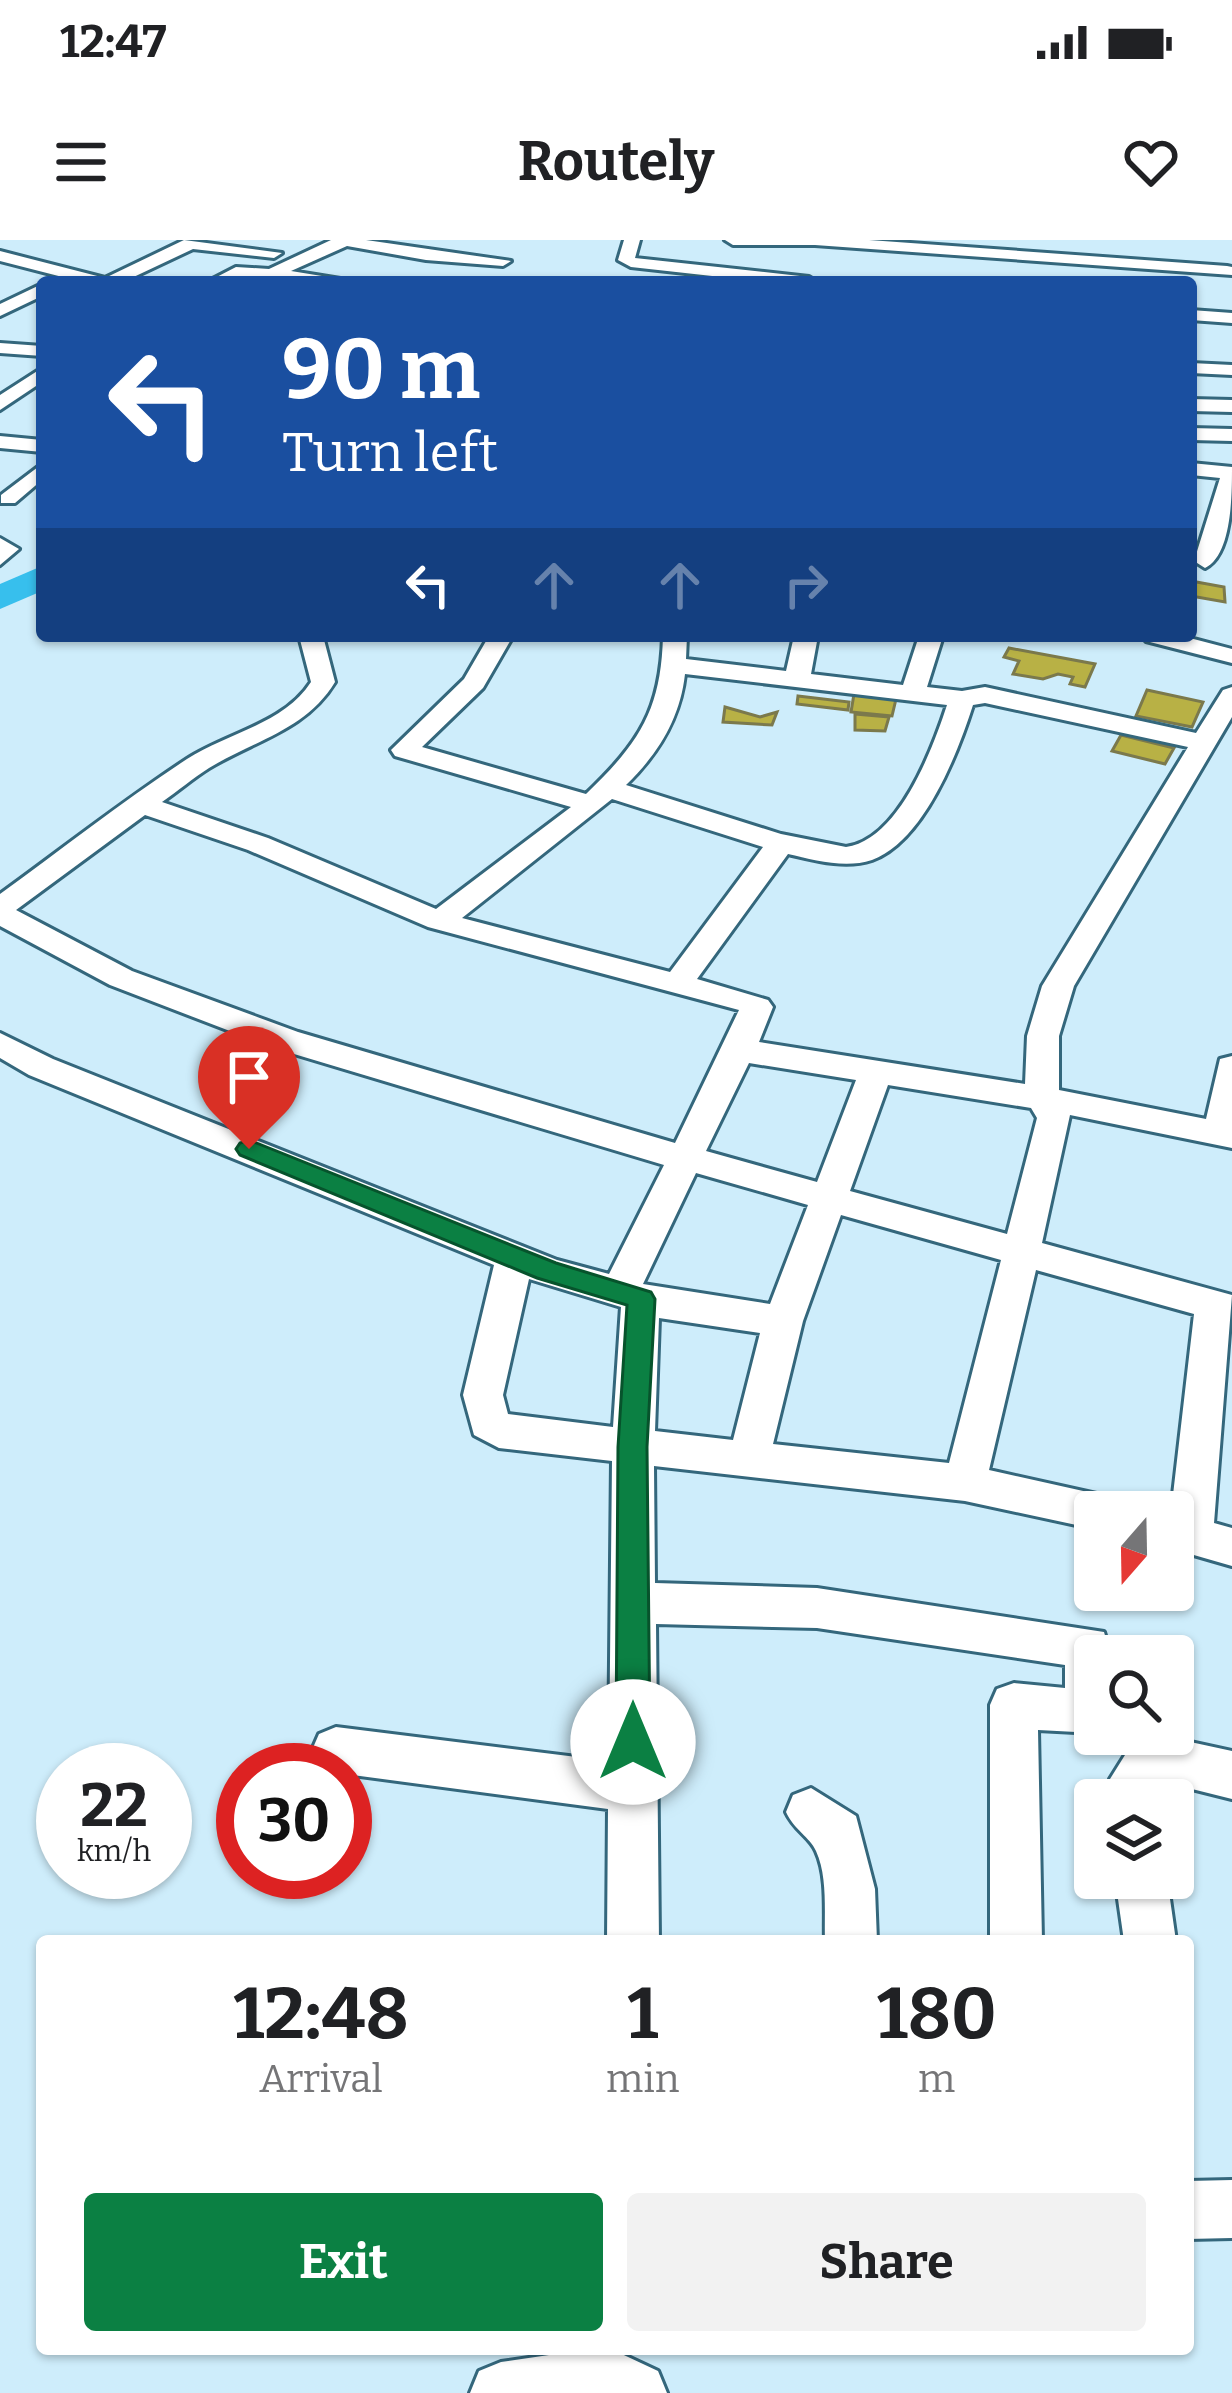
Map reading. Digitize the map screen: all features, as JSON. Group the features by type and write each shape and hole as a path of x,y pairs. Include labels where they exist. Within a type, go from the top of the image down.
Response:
{"street":[{"path":"271,274 345,240 503,260"},
{"path":"632,240 626,260 688,276"},
{"path":"733,240 928,244 1230,273"},
{"path":"126,276 193,242 309,256"},
{"path":"892,265 928,244"},
{"path":"1209,246 1230,273"},
{"path":"488,276 516,248"},
{"path":"0,256 58,276"},
{"path":"0,274 26,262"},
{"path":"228,276 236,272 291,276"},
{"path":"0,311 36,292"},
{"path":"1197,315 1232,318"},
{"path":"0,348 34,350"},
{"path":"0,368 34,350"},
{"path":"1197,368 1232,370"},
{"path":"0,404 36,377"},
{"path":"1197,405 1232,406"},
{"path":"1197,435 1231,438"},
{"path":"0,442 36,443"},
{"path":"1197,470 1232,473 1221,520 1198,559 1232,566"},
{"path":"4,499 36,475"},
{"path":"4,499 36,502"},
{"path":"0,545 8,549 0,558"},
{"path":"313,642 323,682 311,701 288,718 220,749 0,911 121,978 225,1018 681,1158 1223,1308 1199,1537"},
{"path":"497,642 474,682 404,749 835,856 866,853 896,824 944,758 962,699"},
{"path":"439,920 600,796 656,732 665,713 674,642"},
{"path":"797,680 805,642"},
{"path":"913,693 929,642"},
{"path":"1177,642 1232,656"},
{"path":"671,665 962,699 985,695 1203,742"},
{"path":"965,1483 1054,1118 1042,1098 1043,1036 1058,986 1232,695"},
{"path":"146,806 258,844 439,920 757,1007 681,1158 630,1296 633,1935"},
{"path":"678,983 781,843"},
{"path":"0,1044 41,1067 515,1257 630,1296 782,1321"},
{"path":"740,1047 1227,1135 1232,1067"},
{"path":"749,1458 782,1321 875,1074"},
{"path":"515,1257 484,1395 489,1423 499,1431 965,1483 1074,1506"},
{"path":"633,1603 817,1608 1088,1648 1089,1713 1014,1705 1016,1935"},
{"path":"372,1755 633,1788"},
{"path":"1135,1779 1147,1763 1172,1761 1232,1774"},
{"path":"811,1812 838,1834 849,1888 851,1935"},
{"path":"1145,1899 1149,1935"},
{"path":"1194,2210 1232,2209"},
{"path":"501,2393 605,2378 635,2393"}],"building":[{"path":"1197,582 1224,587 1225,602 1197,597"},
{"path":"1009,648 1095,664 1085,687 1070,684 1073,677 1058,674 1043,679 1013,674 1019,661 1004,657"},
{"path":"1147,690 1203,702 1192,727 1136,716"},
{"path":"854,694 896,699 892,716 851,712"},
{"path":"798,696 849,702 848,710 797,704"},
{"path":"725,707 760,717 777,712 772,725 723,722"},
{"path":"855,714 889,717 885,731 855,730"},
{"path":"1121,735 1174,748 1165,764 1112,751"}],"waterway":[{"path":"0,598 36,580"}],"route":[{"path":"249,1149 547,1270 641,1299 633,1447 633,1742"}]}
